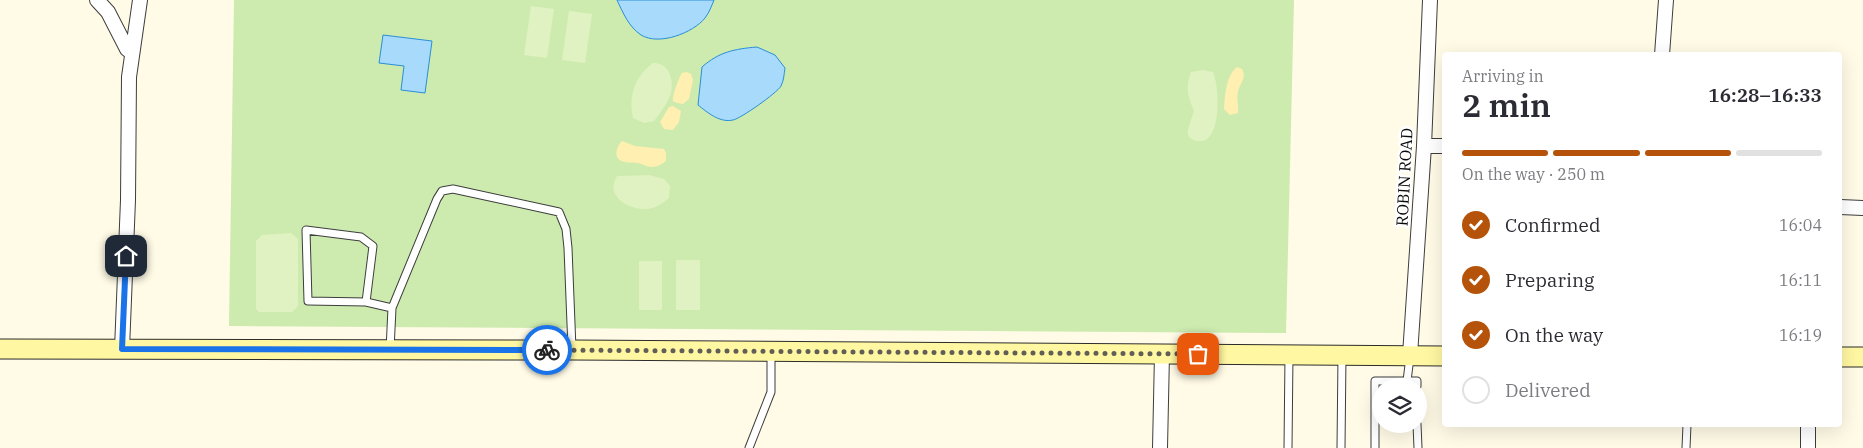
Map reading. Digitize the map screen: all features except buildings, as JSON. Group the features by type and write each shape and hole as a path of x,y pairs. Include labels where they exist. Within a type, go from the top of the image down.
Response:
{"main road":[{"path":"0,349 572,350 1442,356"},
{"path":"1842,357 1863,357"}],"street":[{"path":"97,0 108,12 126,49 132,53"},
{"path":"122,349 128,200 129,76 140,0"},
{"name":"ROBIN ROAD","path":"1410,355 1424,146 1430,0"},
{"path":"1662,52 1666,0"},
{"path":"1424,146 1442,146"},
{"path":"1842,206 1863,208"},
{"path":"1160,448 1162,354"},
{"path":"1808,427 1808,448"}],"lane":[{"path":"390,350 392,308 437,200 442,191 453,189 559,212 566,229 568,248 572,350"},
{"path":"366,302 373,246 361,237 306,230 308,301 366,302 392,308"},
{"path":"749,448 771,392 771,352"},
{"path":"1288,448 1290,354"},
{"path":"1341,448 1342,355"},
{"path":"1407,378 1410,355"},
{"path":"1686,448 1687,427"},
{"path":"1375,433 1375,448"},
{"path":"1417,433 1418,448"}],"green space":[{"path":"234,0 1294,0 1286,333 229,326"},
{"path":"531,6 554,9 547,58 524,55"},
{"path":"569,11 592,14 585,63 562,60"},
{"path":"653,63 667,69 671,77 672,88 666,104 654,121 644,123 633,118 632,94 637,80"},
{"path":"1203,70 1213,72 1217,87 1218,107 1212,134 1207,139 1198,141 1191,139 1188,133 1194,111 1189,96 1188,82 1191,72"},
{"path":"649,175 664,179 670,186 669,198 662,203 643,209 623,203 616,196 613,187 617,176"},
{"path":"291,233 298,239 298,306 292,312 259,312 256,309 256,241 262,235"},
{"path":"676,260 700,260 700,310 676,310"},
{"path":"639,261 662,261 662,310 639,310"}],"sand":[{"path":"1237,67 1242,69 1243,72 1243,78 1237,95 1238,113 1230,115 1224,109 1226,92 1230,75"},
{"path":"687,72 691,74 693,80 689,99 683,104 677,103 673,101 676,87 682,73"},
{"path":"673,106 681,111 679,122 673,130 664,129 660,122 669,107"},
{"path":"622,141 635,146 664,149 666,161 652,167 621,161 616,153"}],"water":[{"path":"617,0 714,0 705,18 692,29 675,36 657,39 648,38 637,32 627,19"},
{"path":"383,35 432,41 425,93 401,90 404,66 379,63"},
{"path":"757,47 775,55 785,68 783,81 778,89 750,111 737,119 728,121 719,119 698,105 702,67 727,52"}],"way so far":[{"path":"547,350 1198,354"}],"route":[{"path":"126,256 122,349 547,350"}]}
